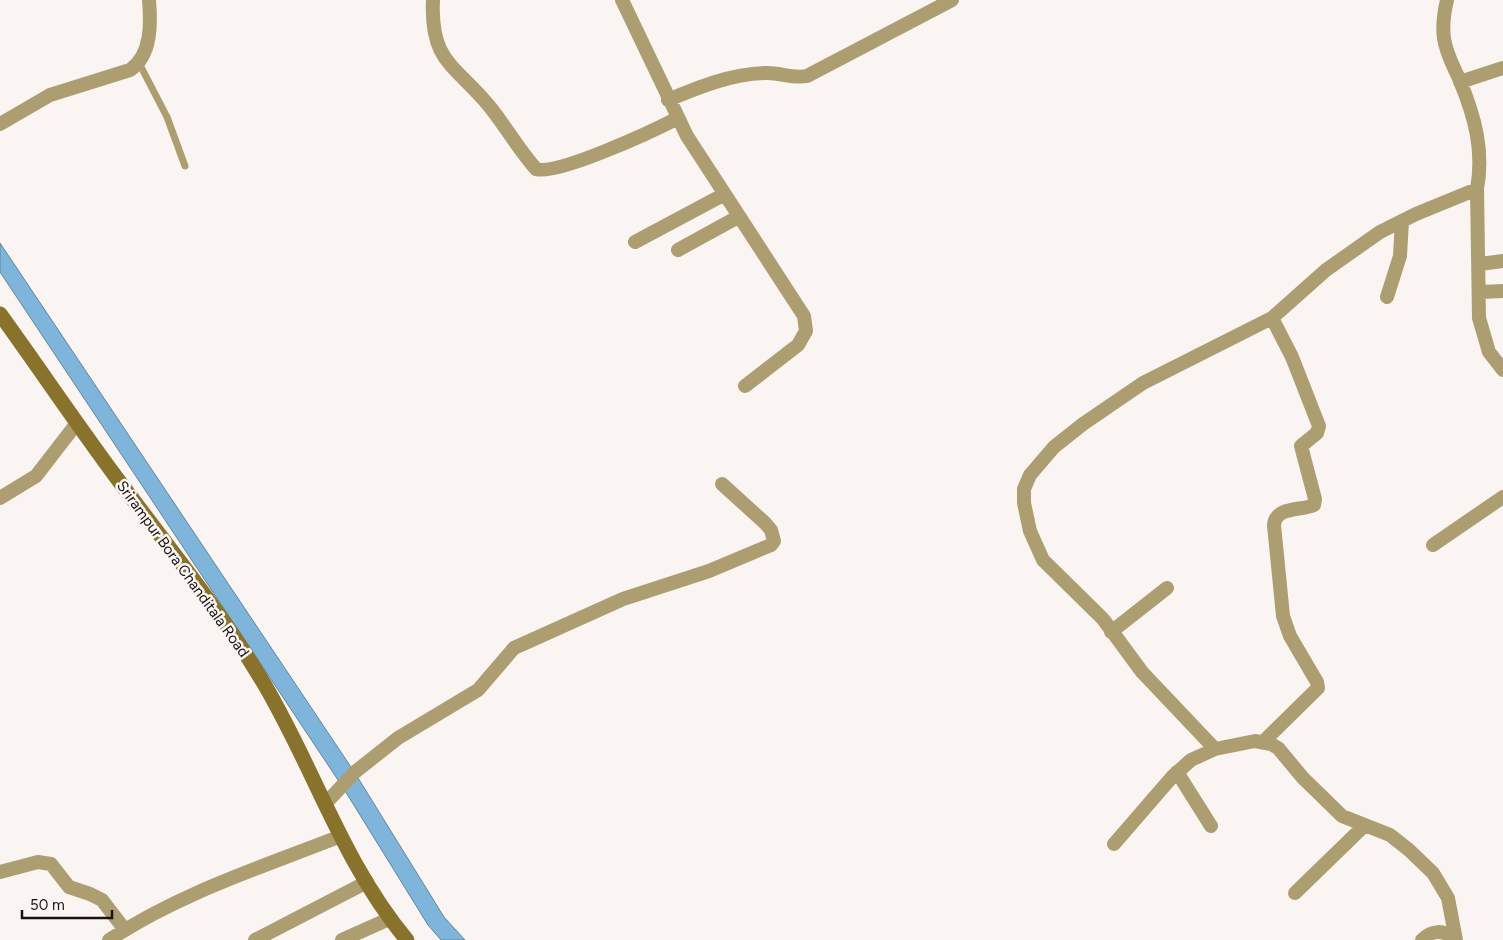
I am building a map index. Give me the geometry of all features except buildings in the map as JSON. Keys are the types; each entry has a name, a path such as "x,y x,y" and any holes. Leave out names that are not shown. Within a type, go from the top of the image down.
{"street":[{"path":"0,124 50,95 130,70 139,63 151,28 149,0"},
{"path":"433,0 434,34 442,54 455,72 486,103 536,169 547,169 612,148 678,118"},
{"path":"622,0 678,118 723,195 804,316 806,331 798,345 745,386"},
{"path":"668,100 734,77 768,73 792,77 807,76 952,0"},
{"path":"1446,0 1443,36 1447,52 1460,82 1479,144 1481,162 1477,189 1481,330 1489,352 1503,370"},
{"path":"1460,82 1503,68"},
{"path":"1215,749 1142,672 1094,609 1043,560 1036,547 1024,503 1024,489 1030,475 1062,441 1143,383 1272,318 1326,270 1380,232 1477,189"},
{"path":"635,242 723,195"},
{"path":"678,250 738,217"},
{"path":"1387,297 1400,256 1402,221"},
{"path":"1480,264 1503,261"},
{"path":"1481,292 1503,291"},
{"name":"Srirampur Bora Chanditala Road","path":"0,314 77,423 240,644 261,679 326,803 341,836 390,919 407,940"},
{"path":"1263,742 1318,688 1290,636 1283,616 1274,525 1275,520 1280,514 1314,505 1315,499 1301,446 1318,433 1319,426 1292,357 1272,318"},
{"path":"0,498 36,476 77,423"},
{"path":"326,803 355,772 398,738 478,690 508,654 531,639 623,599 709,571 771,545 774,541 771,530 722,484"},
{"path":"1433,545 1503,497"},
{"path":"1111,632 1167,588"},
{"path":"1114,844 1177,772 1191,760 1215,749 1263,742 1278,748 1303,778 1342,816 1390,836 1410,850 1433,873 1448,898 1456,939"},
{"path":"1177,772 1211,826"},
{"path":"1295,892 1364,826"},
{"path":"109,940 196,893 341,836"},
{"path":"0,872 38,862 51,864 69,887 102,900 125,930"},
{"path":"255,940 367,882"},
{"path":"342,940 390,919"},
{"path":"1422,940 1435,931 1444,932 1456,939"}],"lane":[{"path":"139,63 167,118 185,166"}],"water":[{"path":"0,243 355,773 444,917 465,940 441,940 428,925 342,786 0,272"}]}
